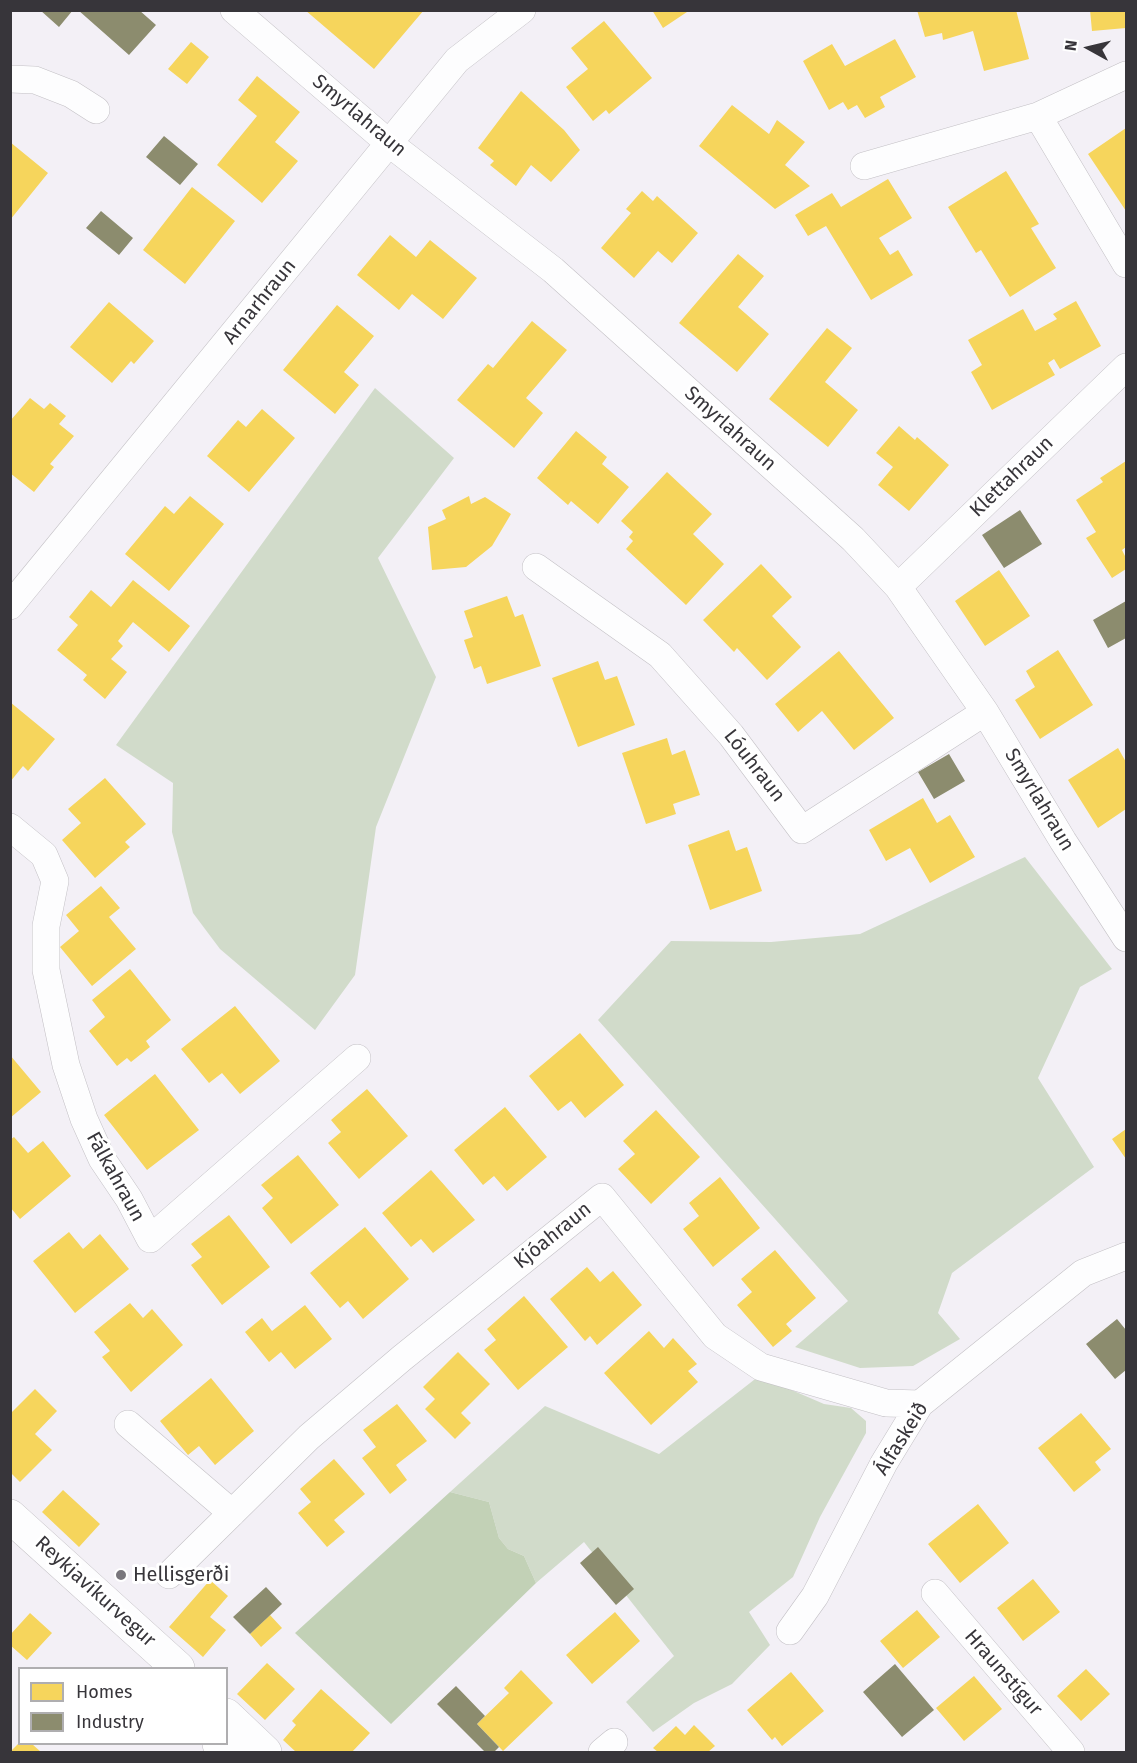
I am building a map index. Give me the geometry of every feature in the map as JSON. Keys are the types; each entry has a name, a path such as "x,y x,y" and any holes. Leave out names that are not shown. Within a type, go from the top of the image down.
{"main road":[{"name":"Reykjavíkurvegur","path":"10,1516 177,1667"},
{"name":"Reykjavíkurvegur","path":"10,1542 88,1612 144,1667"},
{"path":"228,1717 265,1752"}],"street":[{"name":"Smyrlahraun","path":"234,10 390,144 553,270 853,538 898,587 985,712 1063,841 1126,938"},
{"name":"Arnarhraun","path":"10,606 458,60 522,10"},
{"path":"864,166 1038,116 1126,75"},
{"path":"10,79 35,80 71,94 96,110"},
{"path":"1038,116 1126,264"},
{"name":"Klettahraun","path":"898,587 1126,367"},
{"name":"Lóuhraun","path":"536,567 660,655 731,735 802,830 985,712"},
{"name":"Fálkahraun","path":"10,826 44,855 55,880 46,926 46,970 66,1065 84,1119 102,1159 129,1199 150,1239 357,1059"},
{"name":"Kjóahraun","path":"169,1575 334,1416 602,1197 715,1336 761,1367 886,1403 920,1404"},
{"name":"Álfaskeið","path":"790,1631 815,1596 884,1463 920,1404 1083,1273 1126,1256"},
{"path":"128,1424 232,1513"},
{"name":"Hraunstígur","path":"935,1593 1071,1752"}],"green space":[{"path":"375,388 454,458 378,558 436,677 376,827 355,975 315,1030 220,949 193,913 172,832 173,783 116,745"},
{"path":"1025,857 1112,969 1080,987 1038,1078 1094,1167 952,1273 938,1313 960,1339 913,1366 860,1368 795,1347 848,1301 598,1020 671,941 771,942 860,934"},
{"path":"759,1376 824,1404 851,1408 866,1421 866,1433 820,1517 793,1577 749,1612 770,1645 732,1684 694,1703 653,1732 626,1702 674,1656 584,1542 536,1583 524,1556 508,1549 499,1538 489,1502 450,1492 545,1406 659,1454"},
{"path":"450,1492 489,1502 499,1538 508,1549 524,1556 536,1583 391,1724 295,1633"}],"building: Homes":[{"path":"305,10 424,10 374,69"},
{"path":"652,10 690,10 663,28"},
{"path":"917,10 1016,10 1029,59 984,71 973,31 943,40 942,33 925,37"},
{"path":"1090,10 1126,10 1126,28 1092,31"},
{"path":"604,21 652,78 609,114 606,110 593,121 566,87 588,69 571,48"},
{"path":"895,39 916,77 880,97 885,107 865,118 857,105 848,110 843,102 829,110 803,61 832,44 845,66"},
{"path":"191,42 209,57 187,84 168,69"},
{"path":"257,76 300,112 275,142 298,161 262,203 217,165 257,116 238,100"},
{"path":"521,91 564,130 580,150 551,182 531,165 516,186 490,165 494,161 478,148"},
{"path":"732,105 769,134 777,120 805,142 785,165 810,186 775,209 699,146"},
{"path":"1126,128 1126,211 1088,154"},
{"path":"10,142 48,173 10,220"},
{"path":"1006,171 1039,224 1031,228 1056,268 1010,297 981,250 976,253 948,207"},
{"path":"888,179 912,218 879,238 890,255 898,250 913,275 871,300 826,226 808,236 795,215 832,193 841,207"},
{"path":"192,187 235,221 185,284 143,250"},
{"path":"642,191 653,201 657,196 698,233 672,263 658,251 634,278 601,248 631,213 626,209"},
{"path":"390,235 416,257 430,240 477,278 443,319 412,294 399,310 357,275"},
{"path":"738,254 764,276 738,307 769,334 737,372 679,323"},
{"path":"1076,301 1101,346 1060,369 1054,359 1048,363 1055,375 992,410 971,372 982,365 968,340 1023,309 1035,331 1057,319 1053,314"},
{"path":"109,302 154,341 134,364 131,361 112,383 70,347"},
{"path":"337,305 374,336 344,372 359,385 335,414 283,370"},
{"path":"532,321 567,350 526,398 543,413 514,448 457,400 488,364 493,368"},
{"path":"827,328 852,348 825,382 858,410 828,447 769,399"},
{"path":"30,398 44,409 50,403 66,416 59,424 74,436 50,464 54,467 34,492 10,473 10,421"},
{"path":"262,409 295,438 249,492 207,456 238,420 246,427"},
{"path":"899,426 915,440 917,437 949,465 909,511 878,485 893,467 876,453"},
{"path":"576,431 607,457 602,464 629,487 598,524 571,501 568,505 537,478"},
{"path":"1126,461 1126,547 1122,550 1126,558 1126,569 1112,578 1086,538 1096,532 1076,500 1103,482 1100,478"},
{"path":"667,472 712,514 693,534 724,564 686,605 626,549 633,541 629,537 633,532 621,521"},
{"path":"190,496 224,524 169,591 125,554 165,506 174,514"},
{"path":"469,496 471,504 485,497 511,514 492,546 466,567 432,570 428,527 446,519 442,510"},
{"path":"761,564 792,597 772,616 801,647 767,680 737,648 734,652 703,620"},
{"path":"999,570 1030,616 985,646 955,601"},
{"path":"133,580 190,626 169,652 133,622 118,641 123,646 111,659 127,672 105,699 83,680 87,675 57,650 78,625 69,617 91,590 111,607"},
{"path":"507,596 515,617 523,614 541,666 487,684 481,666 474,669 464,640 473,637 464,611"},
{"path":"1058,650 1093,705 1040,739 1015,700 1035,687 1026,671"},
{"path":"839,651 894,718 854,750 822,711 798,732 775,704"},
{"path":"598,661 605,680 617,676 635,725 578,747 552,678"},
{"path":"10,702 55,739 28,771 23,766 10,782"},
{"path":"667,738 672,755 685,750 700,795 673,804 676,814 646,824 622,753"},
{"path":"1118,748 1126,762 1126,809 1098,828 1068,780"},
{"path":"105,778 146,824 125,842 130,847 95,878 62,840 81,823 68,809"},
{"path":"923,798 937,823 950,815 975,857 930,883 910,848 886,861 869,830"},
{"path":"729,830 736,851 747,847 762,891 710,910 688,845"},
{"path":"101,886 120,908 109,917 136,949 92,986 60,947 79,931 66,915"},
{"path":"130,969 171,1020 146,1041 150,1047 131,1062 127,1058 117,1066 89,1031 105,1017 92,1000"},
{"path":"235,1006 280,1061 240,1094 222,1073 209,1083 181,1049"},
{"path":"580,1033 624,1085 585,1118 571,1101 558,1111 529,1076"},
{"path":"10,1055 41,1092 10,1118"},
{"path":"155,1074 199,1130 147,1170 104,1115"},
{"path":"367,1089 408,1136 359,1179 328,1143 341,1132 331,1120"},
{"path":"505,1107 547,1157 507,1191 494,1176 483,1185 454,1150"},
{"path":"656,1110 700,1157 651,1204 618,1169 635,1154 623,1141"},
{"path":"1126,1129 1126,1159 1112,1139"},
{"path":"14,1137 28,1153 43,1141 71,1176 20,1219 10,1207 10,1140"},
{"path":"298,1155 339,1205 291,1244 262,1208 273,1198 261,1185"},
{"path":"431,1170 475,1220 433,1253 421,1239 411,1247 382,1213"},
{"path":"720,1177 760,1228 713,1267 683,1229 699,1216 689,1203"},
{"path":"229,1215 270,1267 222,1305 191,1265 202,1257 191,1244"},
{"path":"365,1227 409,1279 363,1319 348,1301 340,1308 310,1273"},
{"path":"69,1232 83,1249 100,1234 129,1269 75,1313 33,1261"},
{"path":"775,1250 816,1298 786,1324 792,1331 773,1347 737,1305 752,1292 741,1279"},
{"path":"587,1267 600,1282 613,1271 642,1305 597,1345 590,1336 585,1341 550,1299"},
{"path":"524,1296 568,1347 518,1390 484,1350 496,1340 487,1329"},
{"path":"130,1303 143,1318 152,1309 183,1345 131,1392 102,1357 110,1351 94,1332"},
{"path":"305,1305 332,1339 295,1369 281,1352 269,1362 245,1332 262,1318 272,1331"},
{"path":"649,1331 664,1348 673,1338 697,1364 688,1371 698,1382 651,1425 604,1373"},
{"path":"458,1352 490,1384 461,1413 471,1423 455,1439 425,1409 435,1399 423,1387"},
{"path":"211,1378 254,1431 215,1465 199,1446 188,1455 160,1421"},
{"path":"35,1389 57,1411 35,1434 52,1450 20,1482 10,1472 10,1414"},
{"path":"397,1404 427,1441 396,1465 407,1480 390,1494 362,1458 376,1447 363,1430"},
{"path":"1081,1413 1111,1449 1095,1462 1101,1470 1074,1492 1038,1448"},
{"path":"334,1459 365,1494 334,1520 345,1532 327,1547 298,1513 311,1502 300,1489"},
{"path":"63,1490 100,1524 79,1547 42,1512"},
{"path":"978,1504 1009,1543 960,1583 928,1544"},
{"path":"1033,1579 1060,1612 1023,1641 997,1608"},
{"path":"210,1580 228,1596 210,1617 226,1630 203,1657 169,1627"},
{"path":"917,1610 940,1637 903,1668 880,1641"},
{"path":"615,1612 640,1641 592,1684 566,1655"},
{"path":"30,1613 52,1633 27,1660 10,1645 10,1635"},
{"path":"270,1615 282,1628 261,1647 250,1634"},
{"path":"267,1663 295,1689 265,1720 237,1694"},
{"path":"1086,1669 1110,1694 1081,1721 1057,1696"},
{"path":"521,1670 553,1703 503,1751 477,1724 509,1693 504,1688"},
{"path":"791,1672 824,1711 782,1746 775,1737 772,1740 747,1710"},
{"path":"974,1676 1002,1709 964,1741 936,1708"},
{"path":"321,1689 370,1733 352,1752 296,1752 283,1740 296,1725 292,1721"},
{"path":"694,1725 715,1746 708,1752 658,1752 653,1748 676,1726 685,1735"},
{"path":"18,1744 33,1745 41,1752 10,1752"}],"building: Industry":[{"path":"40,10 73,10 59,27"},
{"path":"78,10 139,10 156,25 129,55"},
{"path":"164,136 198,164 180,185 146,157"},
{"path":"101,211 133,238 119,255 86,228"},
{"path":"1020,510 1042,544 1004,568 982,535"},
{"path":"1126,601 1126,638 1108,648 1093,620"},
{"path":"949,754 965,781 934,799 918,772"},
{"path":"1117,1319 1126,1330 1126,1370 1115,1379 1086,1344"},
{"path":"598,1547 634,1589 616,1605 580,1563"},
{"path":"266,1587 282,1604 250,1634 233,1617"},
{"path":"895,1664 934,1710 902,1737 863,1692"},
{"path":"456,1686 485,1716 477,1724 499,1747 494,1752 485,1752 437,1704"}],"place":[{"name":"Hellisgerði","path":"121,1575"}]}
